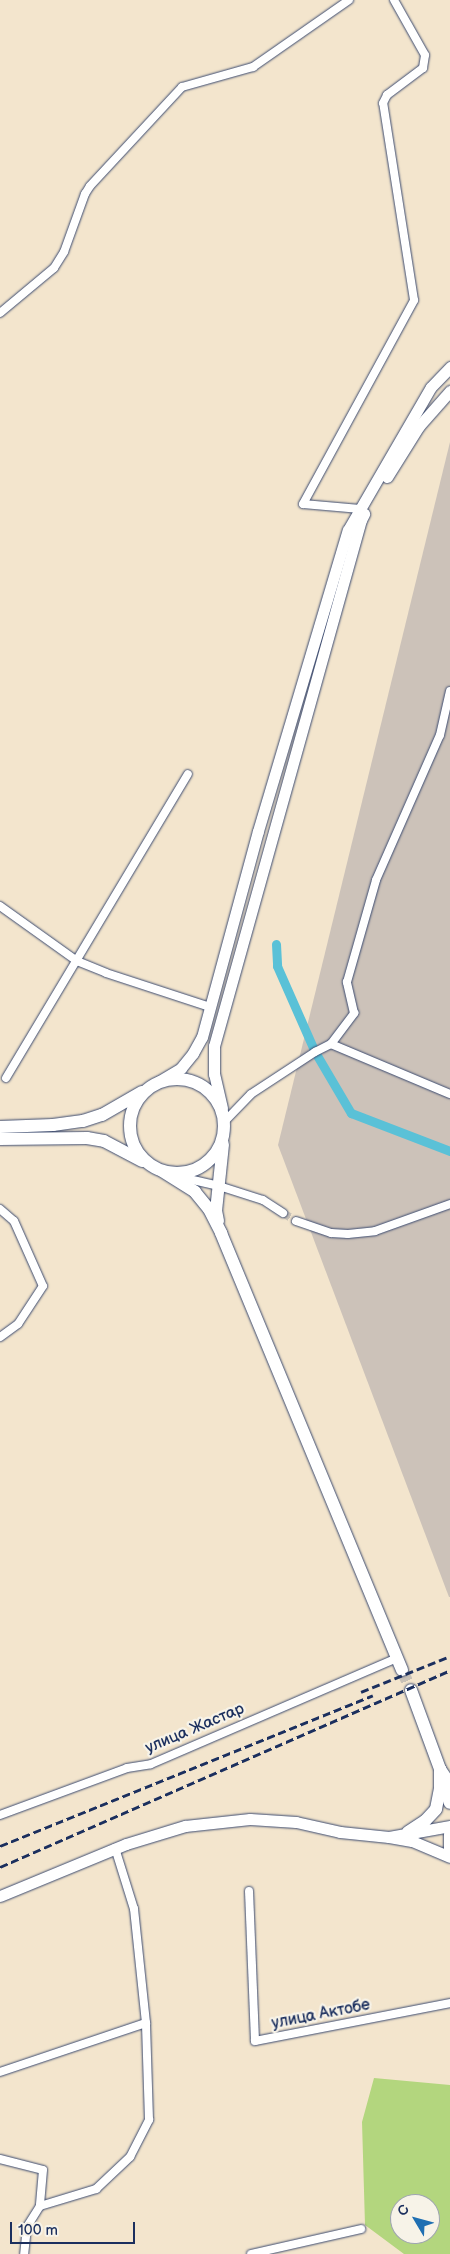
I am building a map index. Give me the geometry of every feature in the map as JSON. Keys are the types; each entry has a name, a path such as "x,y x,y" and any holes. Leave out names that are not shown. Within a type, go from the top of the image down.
{"main road":[{"path":"0,1127 53,1125 83,1121 102,1115 180,1068 193,1053 202,1037 258,832 348,530 431,387 450,367"},
{"path":"221,1233 216,1210 225,1121 214,1074 214,1046 361,520 419,426 450,391"},
{"path":"222,1108 211,1092 196,1082 177,1078 154,1085 137,1102 130,1118 131,1137 138,1153 195,1192 208,1209 221,1233 400,1664"},
{"path":"53,1125 54,1139"},
{"path":"0,1140 87,1138 104,1142 162,1170 194,1171 208,1163 218,1150 224,1135"},
{"path":"411,1690 440,1769 450,1803"},
{"path":"440,1769 450,1784"},
{"path":"408,1832 425,1821 436,1809 440,1789 440,1769"},
{"path":"0,1896 115,1848 185,1826 250,1818 296,1822 340,1832 412,1841 450,1857"},
{"path":"389,1837 408,1832 450,1826"},
{"path":"450,1834 450,1850"}],"street":[{"path":"0,313 54,268 64,252 85,194 90,186 182,86 253,68 348,0"},
{"path":"360,508 303,504 414,300 382,103 387,95 423,68 425,55 394,0"},
{"path":"438,741 450,691"},
{"path":"225,1121 252,1094 315,1052 331,1044 354,1013 347,982 376,880 438,741 450,722"},
{"path":"6,1078 188,774"},
{"path":"0,906 76,961 106,973 210,1007"},
{"path":"331,1044 450,1094"},
{"path":"162,1170 187,1180 219,1186 263,1200 283,1213"},
{"path":"296,1221 331,1233 348,1234 375,1231 450,1204"},
{"path":"0,1209 14,1221 43,1286 18,1324 0,1337"},
{"name":"улица Жастар","path":"0,1815 127,1768 151,1764 400,1664"},
{"path":"40,2206 96,2190 130,2157 149,2120 146,2023 134,1910 115,1848"},
{"name":"улица Актобе","path":"249,1891 255,2041 450,2002"},
{"path":"0,2072 146,2023"},
{"path":"0,2159 44,2170 40,2206 27,2227 24,2254"},
{"path":"251,2254 360,2229"}],"shaded area":[{"path":"450,442 450,1597 449,1597 278,1145"}],"green space":[{"path":"374,2078 450,2085 450,2254 404,2254 391,2244 440,2244 440,2194 390,2194 390,2244 365,2225 362,2122"}],"waterway":[{"path":"276,944 277,966 315,1052 351,1113 450,1151"}],"tunnel":[{"path":"283,1213 296,1221"},
{"path":"402,1670 411,1690"}],"railway":[{"path":"361,1692 450,1656"},
{"path":"0,1867 450,1670"},
{"path":"0,1846 373,1695"}]}
